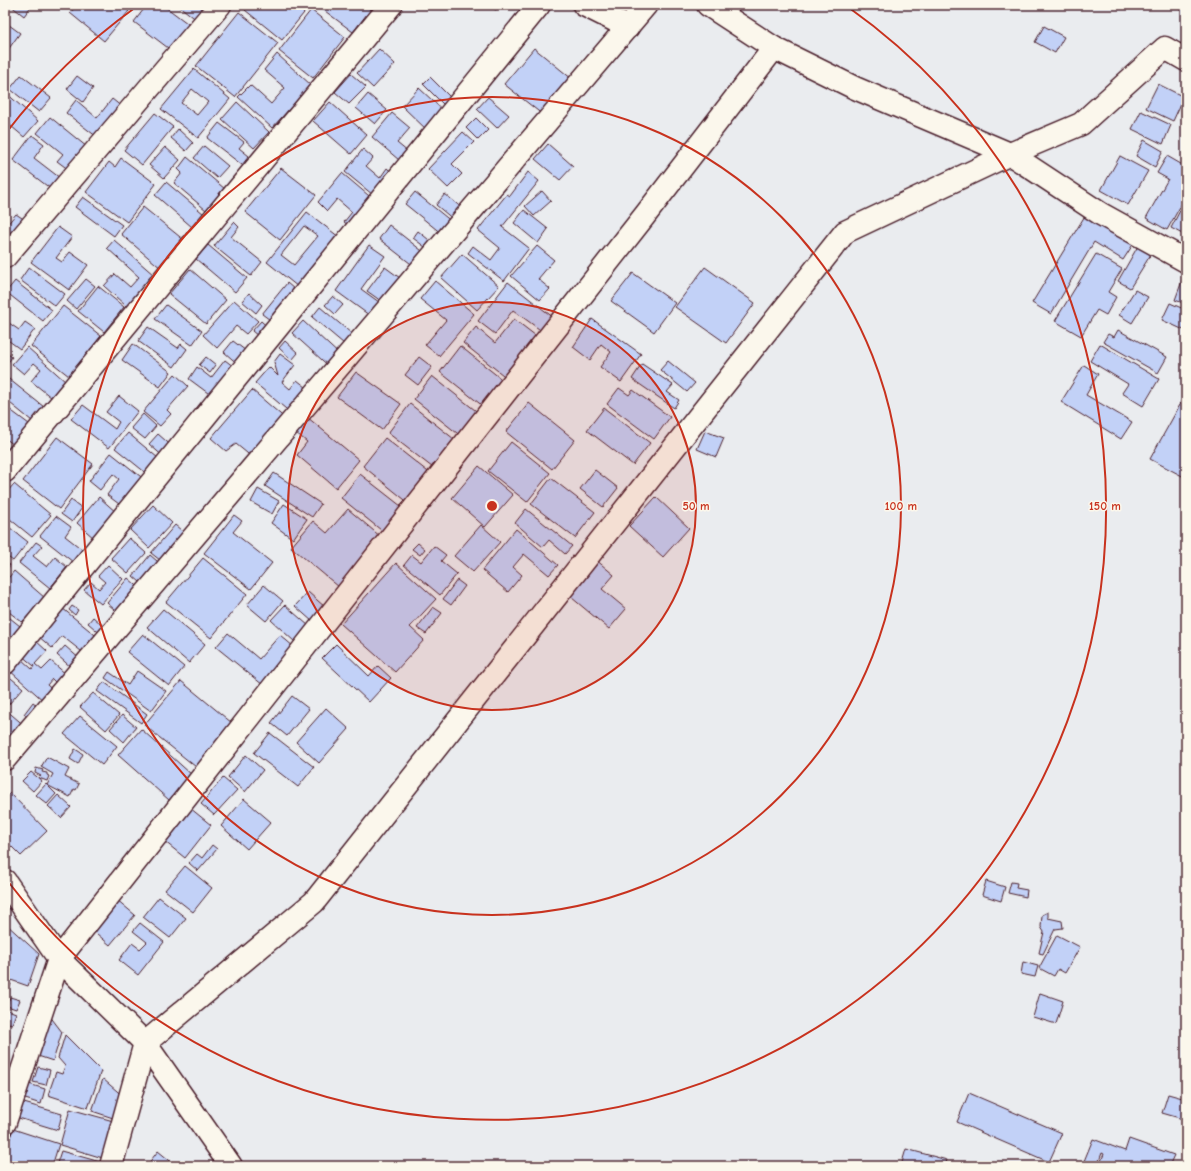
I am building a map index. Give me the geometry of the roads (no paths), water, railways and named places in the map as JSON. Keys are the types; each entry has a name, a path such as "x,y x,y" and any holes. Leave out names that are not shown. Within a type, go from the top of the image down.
{"street":[{"path":"5,257 220,5"},
{"path":"5,471 391,5"},
{"path":"5,663 539,5"},
{"path":"584,5 628,27"},
{"path":"5,759 646,5"},
{"path":"708,5 774,48 854,88 1010,154 1101,214 1186,261"},
{"path":"5,1122 59,959 646,214 774,48"},
{"path":"112,1166 145,1043 314,902 845,232 1010,154 1081,124 1165,48 1186,60"},
{"path":"5,881 59,959 145,1043 231,1166"}]}
